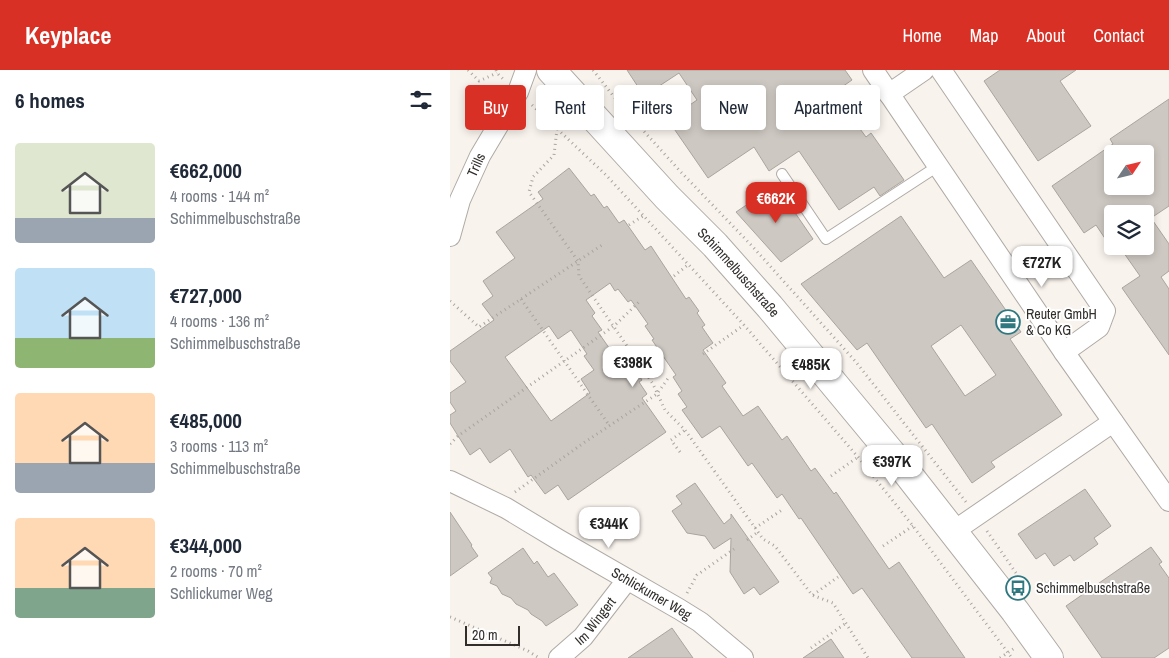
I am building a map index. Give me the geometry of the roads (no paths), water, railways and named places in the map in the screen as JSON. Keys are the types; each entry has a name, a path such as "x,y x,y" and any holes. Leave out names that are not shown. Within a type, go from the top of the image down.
{"main road":[{"name":"Schimmelbuschstraße","path":"551,70 667,196 715,245 770,307 954,531 1049,658"}],"street":[{"name":"Trills","path":"450,236 455,198 518,92 526,70"},
{"path":"873,70 1064,352 1169,501"},
{"path":"889,94 924,70"},
{"path":"941,70 1106,311 1099,327 1064,352"},
{"path":"954,531 1113,422"},
{"name":"Schlickumer Weg","path":"450,481 506,508 700,622 743,658"},
{"name":"Im Wingert","path":"559,658 583,637 627,580"}],"lane":[{"path":"782,174 826,239 938,166"}],"place":[{"name":"Reuter GmbH & Co KG","path":"1008,322"},
{"name":"Schimmelbuschstraße","path":"1018,588"}]}
